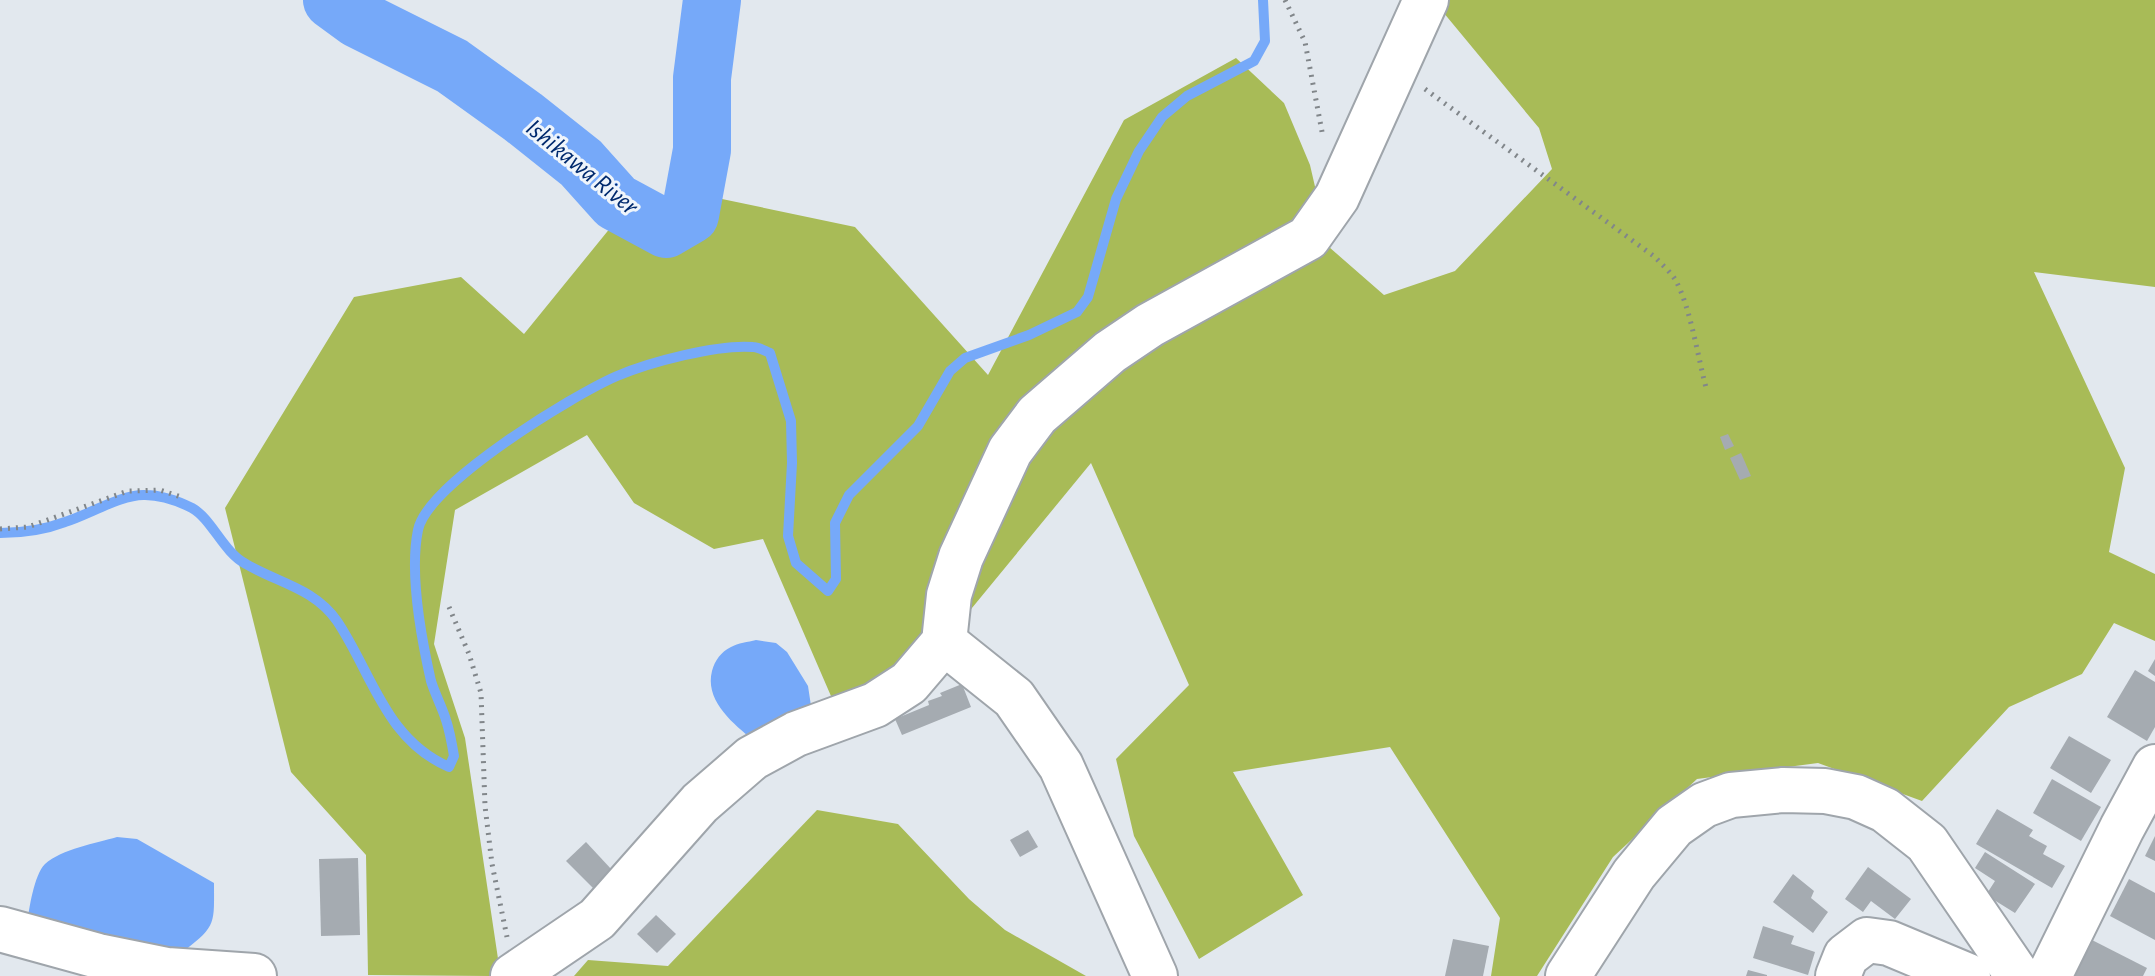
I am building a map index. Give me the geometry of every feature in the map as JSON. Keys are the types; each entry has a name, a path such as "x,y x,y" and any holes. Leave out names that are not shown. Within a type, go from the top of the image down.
{"street":[{"path":"516,974 597,919 700,803 752,758 796,734 875,705 909,683 944,642 949,595 961,557 1010,451 1037,415 1110,352 1150,325 1308,238 1337,197 1426,0"},
{"path":"944,642 1014,698 1061,766 1155,976"},
{"path":"2049,976 2155,767"},
{"path":"1568,976 1634,874 1674,826 1704,805 1731,795 1783,790 1825,791 1856,797 1885,810 1917,835 1927,843 2018,976"},
{"path":"0,929 166,973 254,976"},
{"path":"1838,976 1846,956 1867,940 1889,943 1968,976"}],"path":[{"path":"1285,0 1305,42 1337,197"},
{"path":"1397,68 1539,175 1655,257 1675,279 1685,305 1707,391"},
{"path":"0,529 28,527 128,491 160,490 184,498"},
{"path":"449,607 481,693 485,806 492,864 503,926 516,974"}],"green space":[{"path":"1450,0 2155,0 2155,287 2034,272 2125,468 2109,552 2155,574 2155,641 2114,623 2082,674 2009,707 1922,801 1818,763 1697,779 1613,857 1537,976 1491,976 1500,918 1390,747 1233,772 1303,895 1199,959 1134,836 1116,759 1189,685 1091,463 944,642 834,703 763,539 714,549 634,503 587,435 455,510 434,644 465,738 500,972 489,976 368,975 366,855 291,772 225,508 354,297 461,277 524,334 611,227 722,199 855,227 988,375 1124,120 1236,58 1284,103 1310,165 1329,247 1384,295 1455,271 1552,169 1539,128 1443,12"},
{"path":"817,810 898,824 969,899 1005,930 1086,976 574,976 588,960 668,966"}],"water":[{"path":"756,640 776,643 787,652 808,686 813,719 757,743 717,703 711,682 713,667 721,654 734,646"},
{"path":"117,837 137,839 214,883 212,922 203,935 185,950 108,944 27,925 35,884 45,864 70,850"}],"building":[{"path":"1728,434 1734,446 1725,450 1720,437"},
{"path":"1741,453 1751,476 1740,480 1730,458"},
{"path":"2155,659 2155,676 2148,671"},
{"path":"2135,670 2155,682 2155,727 2147,741 2107,717"},
{"path":"962,684 971,707 902,735 895,719 929,705 928,701 942,696 940,693"},
{"path":"2069,736 2111,760 2091,793 2050,768"},
{"path":"2052,779 2101,807 2081,841 2033,813"},
{"path":"1997,809 2033,830 2029,836 2047,846 2043,854 2065,866 2052,888 1976,844"},
{"path":"1028,830 1038,847 1020,857 1010,840"},
{"path":"2155,836 2155,861 2145,856"},
{"path":"586,842 612,870 593,888 566,861"},
{"path":"1985,852 2035,884 2015,913 1986,895 1995,881 1975,868"},
{"path":"358,858 360,935 321,936 319,859"},
{"path":"1868,867 1911,899 1895,919 1871,901 1863,912 1845,899"},
{"path":"1793,874 1814,891 1811,898 1828,912 1813,933 1773,902"},
{"path":"2129,879 2155,893 2155,940 2110,916"},
{"path":"656,915 676,934 657,953 637,934"},
{"path":"1763,926 1794,936 1791,944 1815,952 1808,975 1753,958"},
{"path":"1453,939 1489,946 1483,976 1445,976"},
{"path":"2092,940 2147,968 2143,976 2073,976"},
{"path":"1748,970 1767,975 1767,976 1746,976"}],"waterway":[{"name":"Ishikawa River","path":"332,0 358,19 452,66 581,163 616,202 666,229 690,215 702,150 702,78 712,0"},
{"path":"0,533 49,527 136,496 163,497 192,508 238,559 307,593 328,610 395,722 409,740 449,767 454,756 427,664 417,606 415,566 418,530 427,511 447,489 473,466 537,421 617,376 703,351 757,348 770,353 791,421 788,536 796,563 828,591 836,579 835,523 849,495 918,426 950,371 965,358 1029,335 1077,312 1088,297 1116,199 1139,151 1162,117 1187,96 1254,61 1265,41 1263,0"}]}
